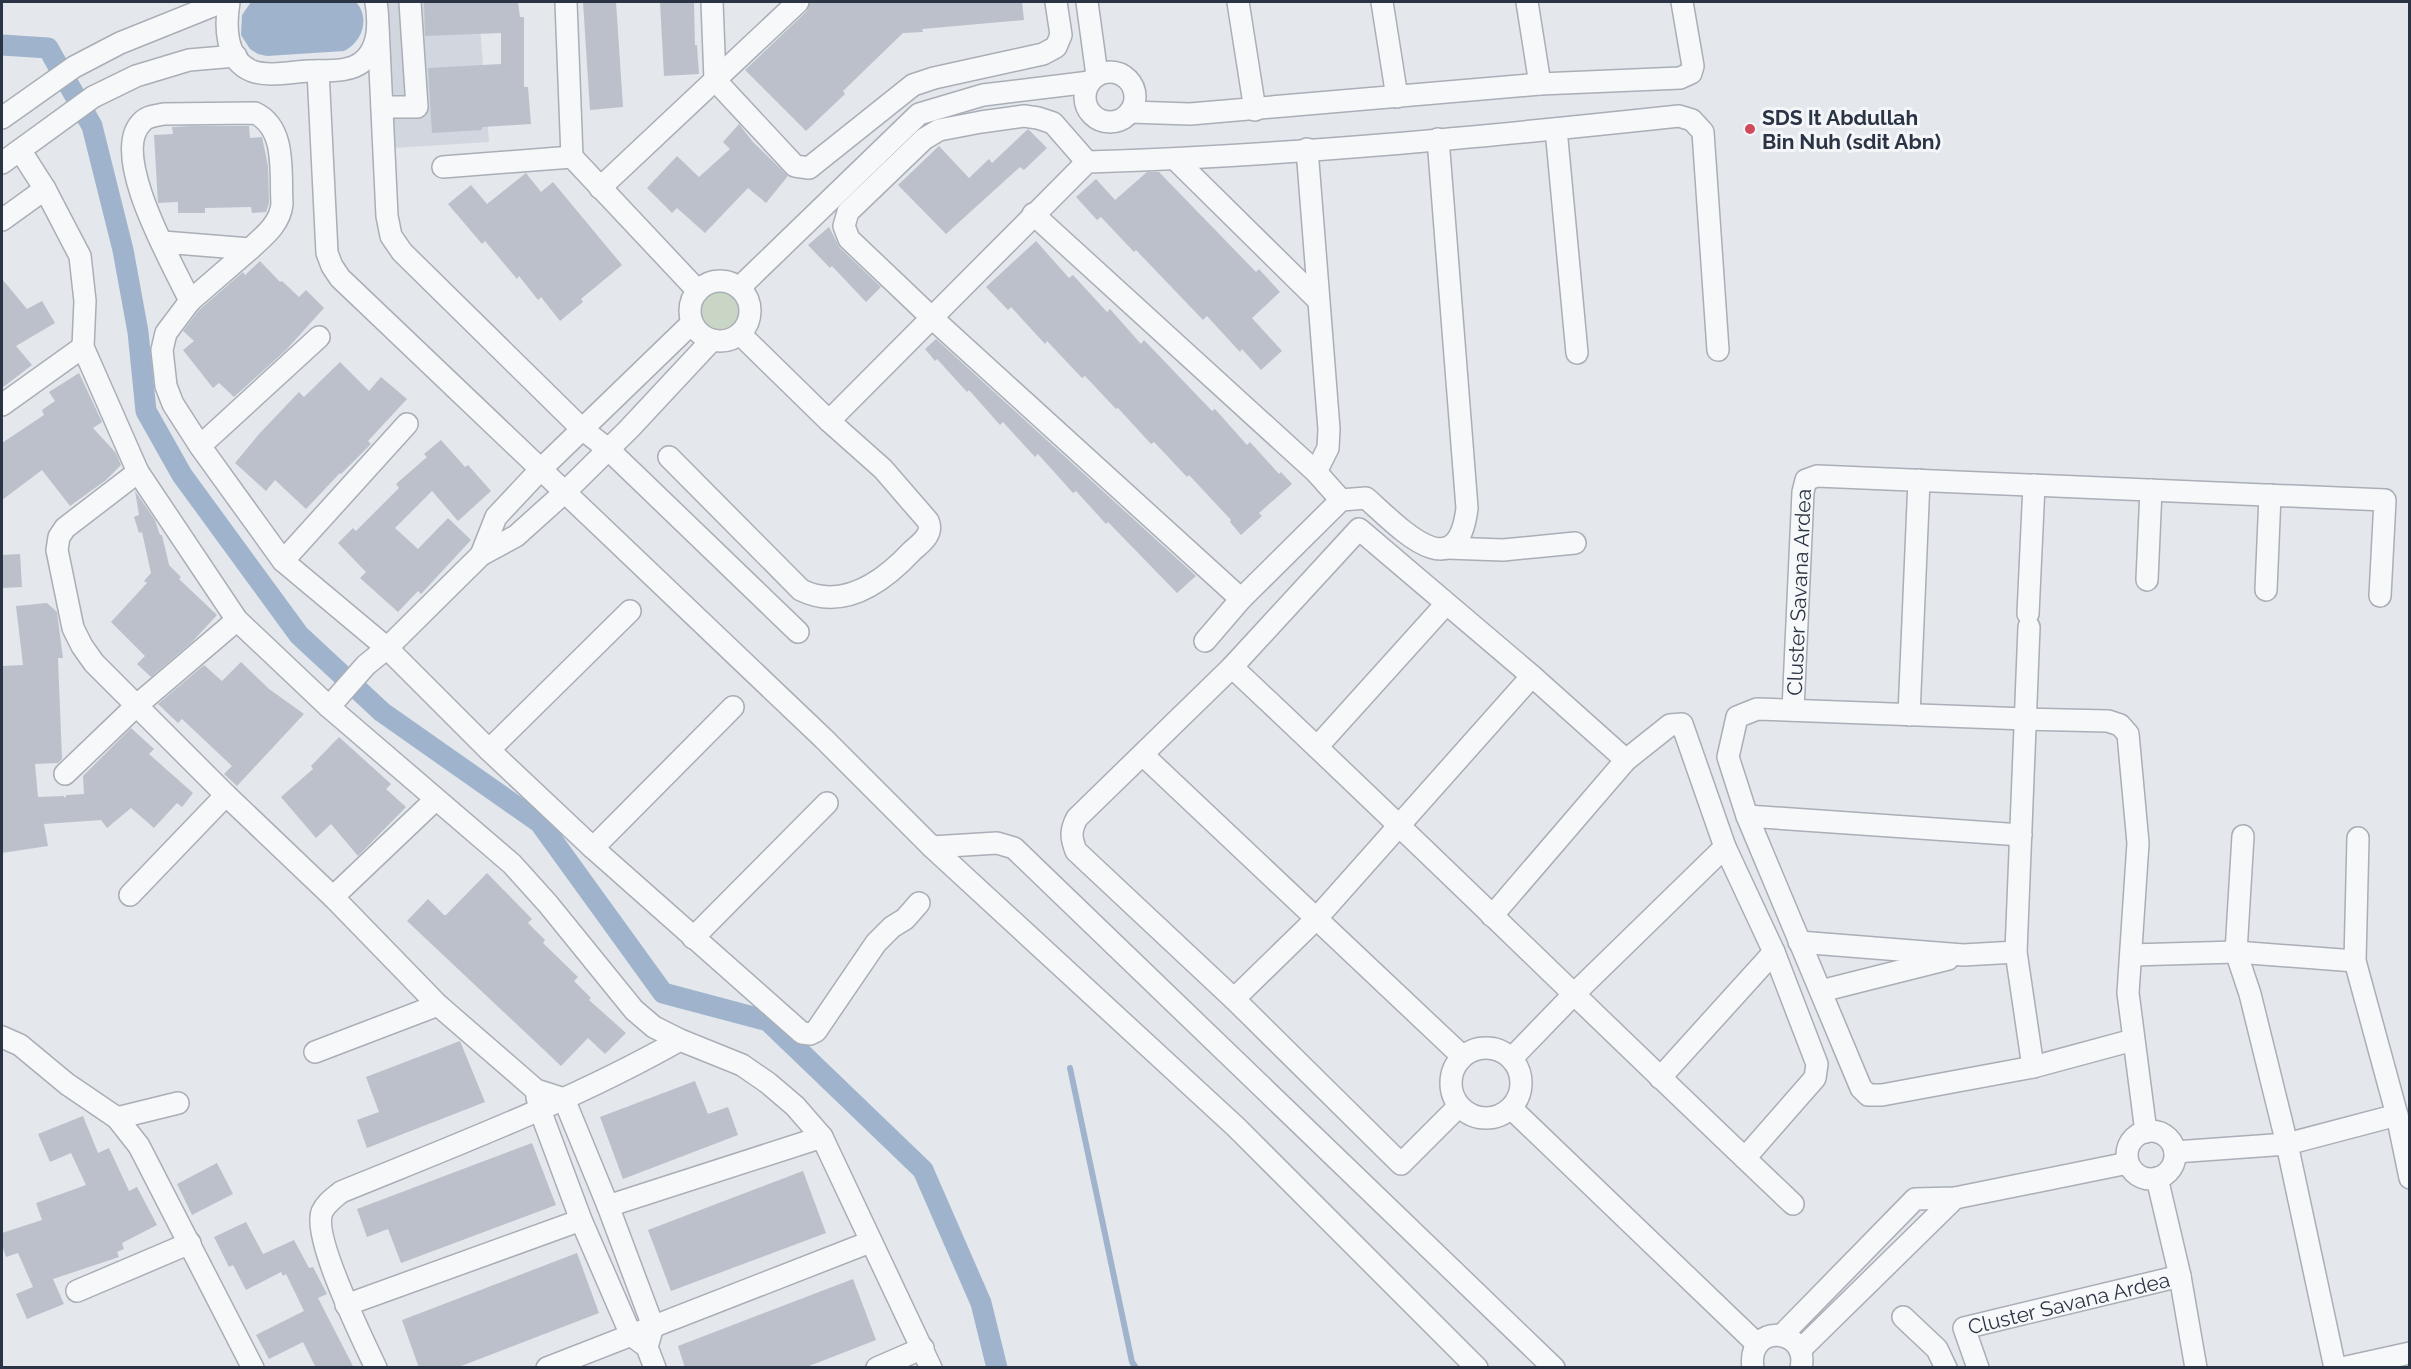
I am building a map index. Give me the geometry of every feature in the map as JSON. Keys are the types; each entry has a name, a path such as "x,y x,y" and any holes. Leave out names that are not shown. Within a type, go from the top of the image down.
{"street":[{"path":"2,118 74,67 120,43 222,2"},
{"path":"229,2 228,39 236,56 251,71 264,73 318,71 353,67 362,62 372,49 377,10"},
{"path":"382,107 417,107 411,2"},
{"path":"566,2 572,157 698,291"},
{"path":"712,2 715,80 795,166 809,168 913,85 934,78 1042,54 1056,47 1061,35 1056,2"},
{"path":"600,188 798,2"},
{"path":"1087,2 1094,78 1085,100 1095,117 1113,121 1130,112 1190,114 1256,110 1540,84 1687,76 1693,66 1682,2"},
{"path":"1238,2 1256,110"},
{"path":"1382,2 1397,97"},
{"path":"1527,2 1540,84"},
{"path":"377,10 387,216 391,236 402,252 582,429 608,449 798,632"},
{"path":"2,163 93,97 136,76 189,60 236,56"},
{"path":"318,71 327,253 340,278 823,738 932,847 1236,1128 1477,1368"},
{"path":"739,288 919,114 983,95 1094,78 1106,72 1116,73 1132,84 1135,93 1130,112"},
{"path":"190,301 142,197 133,161 132,145 135,132 142,122 163,114 255,113 266,118 273,126 278,139 281,215 250,249 190,301 166,333 162,350 162,369 173,404 283,561 387,648 489,750 593,848 802,1033 810,1034 816,1031 876,943 892,927 905,919 919,903"},
{"path":"1088,162 1053,123 1038,118 1024,116 939,130 924,139 848,212 844,226 849,239 1241,599"},
{"path":"829,422 931,316 1088,162 1175,159 1438,139 1679,116 1692,120 1702,132 1718,350"},
{"path":"1556,129 1577,353"},
{"path":"1438,139 1467,508 1465,528 1459,540 1447,548"},
{"path":"1307,149 1329,429 1328,448 1316,472"},
{"path":"20,150 45,189 80,256 85,301 83,347 138,471 237,620 334,702 435,800 512,864 548,904 634,1010 654,1027 742,1065 795,1106 822,1137 927,1358 877,1368"},
{"path":"443,167 572,157"},
{"path":"1175,159 1318,300"},
{"path":"2,220 45,189"},
{"path":"1034,214 1316,472 1341,500"},
{"path":"163,242 250,249"},
{"path":"721,282 739,288 747,300 750,314 740,334 727,341 712,340 698,332 692,323 689,309 693,296 698,291 708,284 721,282"},
{"path":"481,555 496,517 541,469 692,323"},
{"path":"669,457 801,590 813,596 845,595 865,589 893,572 929,535 930,525 883,469 829,422 740,334"},
{"path":"201,446 319,337"},
{"path":"334,702 366,665 387,648 481,555 516,536 565,492 712,340"},
{"path":"2,405 83,347"},
{"path":"283,561 407,424"},
{"path":"138,471 65,528 59,537 57,550 73,628 82,646 94,663 136,706 333,897 438,1005 538,1100 581,1220 639,1341 655,1368"},
{"name":"Cluster Savana Ardea","path":"1793,710 1803,492 1806,480 1817,476 2385,500 2380,596"},
{"path":"1908,715 1919,480"},
{"path":"2033,1067 2016,952 2034,485"},
{"path":"2147,580 2151,489"},
{"path":"2266,590 2270,495"},
{"path":"1205,641 1241,599 1341,500 1366,498 1414,541 1428,548 1503,550 1575,543"},
{"path":"1459,1107 1401,1164 1234,999 1076,851 1071,839 1072,828 1077,818 1232,667 1359,529 1532,676 1626,760"},
{"path":"1317,747 1446,604"},
{"path":"489,750 630,611"},
{"path":"65,774 136,706 237,620"},
{"path":"1232,667 1793,1204"},
{"path":"1234,999 1316,919 1532,676"},
{"path":"593,848 733,707"},
{"name":"Cluster Savana Ardea","path":"2133,1040 2033,1067 1881,1095 1868,1095 1861,1088 1747,816 1728,757 1737,717 1757,709 2026,720 2108,721 2120,725 2128,734 2138,843 2128,993 2146,1132"},
{"path":"1492,916 1626,760 1670,724 1676,722 1682,724 1725,847 1774,952 1817,1064 1815,1078 1745,1158"},
{"path":"1143,755 1462,1056"},
{"path":"130,895 226,795"},
{"path":"333,897 435,800"},
{"path":"693,938 827,803"},
{"path":"1747,816 2021,835"},
{"path":"2243,836 2236,952 2250,994 2287,1144 2335,1368"},
{"path":"2358,838 2355,961 2397,1115 2409,1178"},
{"path":"932,847 997,843 1014,848 1554,1368"},
{"path":"1512,1058 1573,995 1725,847"},
{"path":"1799,942 1963,955 2016,952"},
{"path":"1660,1078 1774,952"},
{"path":"2131,955 2236,952 2355,961"},
{"path":"1821,992 1963,955"},
{"path":"315,1052 438,1005"},
{"path":"2,1036 20,1045 67,1084 117,1118 140,1146 251,1367"},
{"path":"376,1368 346,1305 320,1224 322,1212 329,1202 341,1192 538,1100 564,1099 646,1060 680,1040"},
{"path":"1478,1048 1487,1048 1496,1049 1512,1058 1520,1074 1520,1092 1511,1108 1494,1118 1475,1117 1459,1107 1451,1089 1452,1072 1462,1056 1478,1048"},
{"path":"564,1099 608,1206 653,1326"},
{"path":"117,1118 178,1103"},
{"path":"1511,1108 1757,1344"},
{"path":"2175,1152 2287,1144 2397,1115"},
{"path":"2146,1132 2162,1134 2168,1138 2175,1152 2170,1169 2157,1178 2142,1177 2128,1163 2127,1155 2133,1141 2146,1132"},
{"path":"608,1206 822,1137"},
{"path":"1782,1335 1915,1199 1955,1198 2128,1163"},
{"name":"Cluster Savana Ardea","path":"2157,1178 2180,1276 2196,1368"},
{"path":"1753,1368 1752,1359 1757,1344 1771,1335 1782,1335 1792,1340 1800,1359 1955,1198"},
{"path":"346,1305 581,1220"},
{"path":"547,1368 639,1341 653,1326 870,1242"},
{"path":"79,1294 192,1249"},
{"name":"Cluster Savana Ardea","path":"1978,1368 1964,1328 2180,1276"},
{"path":"1903,1317 1937,1348 1946,1368"},
{"path":"2342,1368 2409,1353"}],"shaded area":[{"path":"384,2 478,2 489,142 392,148"}],"green space":[{"path":"720,289 734,295 740,309 734,323 720,329 706,323 700,309 706,295"}],"water":[{"path":"251,2 356,2 363,15 362,29 356,41 344,51 267,56 258,54 250,49 241,35 242,15"}],"building":[{"path":"424,2 518,2 520,17 524,17 524,87 528,87 531,124 432,133 428,68 501,64 501,33 425,36"},
{"path":"583,2 616,2 623,107 590,110"},
{"path":"660,2 694,2 695,45 697,45 699,74 664,76"},
{"path":"810,2 1022,2 1024,20 922,29 923,32 903,33 843,91 845,94 806,131 745,70 807,11"},
{"path":"739,124 753,142 788,176 766,203 748,188 705,233 677,208 672,213 647,188 677,156 699,177 730,149 723,142"},
{"path":"249,126 250,138 262,137 268,166 269,203 266,212 252,213 251,207 205,208 205,213 178,213 178,202 158,203 154,135 173,134 172,127"},
{"path":"1028,129 1047,148 1024,170 1020,167 946,234 898,185 939,146 969,178 989,159 992,163"},
{"path":"1147,172 1159,172 1256,272 1259,269 1280,292 1252,318 1282,351 1261,370 1242,349 1240,352 1207,316 1203,320 1136,250 1134,252 1101,217 1097,220 1076,197 1096,179 1115,200"},
{"path":"526,173 541,192 553,182 622,265 581,299 583,302 560,321 541,297 538,300 519,276 517,279 485,241 482,244 448,204 471,185 487,204"},
{"path":"829,227 840,248 881,287 866,302 832,266 830,268 808,245"},
{"path":"1036,241 1069,278 1073,275 1107,312 1110,309 1141,344 1144,340 1212,411 1215,409 1247,445 1250,442 1279,474 1281,472 1292,484 1259,513 1262,516 1241,535 1230,522 1231,520 1189,475 1187,477 1154,442 1151,444 1085,376 1082,378 1047,341 1045,344 1011,307 1008,310 986,287"},
{"path":"260,261 280,282 282,281 299,297 306,290 324,308 286,350 234,397 219,383 213,388 183,350 194,341 183,331 199,310 243,272 245,275"},
{"path":"2,279 27,309 42,301 55,323 16,346 32,365 2,388"},
{"path":"936,339 1196,576 1177,593 1108,522 1106,524 1076,491 1073,493 1038,454 1035,457 1003,422 1000,425 969,390 967,392 937,359 935,361 925,349"},
{"path":"340,362 369,391 381,377 407,399 368,441 371,444 306,509 275,480 266,491 235,463 299,392 304,397"},
{"path":"79,373 102,422 93,428 116,453 121,465 106,480 70,506 42,470 2,500 2,443 44,415 42,410 55,401 49,392"},
{"path":"441,440 491,491 458,521 432,491 395,528 418,549 448,518 471,540 421,594 418,591 398,612 360,578 366,572 338,543 353,528 356,531 399,488 396,484 427,457 424,454"},
{"path":"135,491 155,520 160,535 162,535 169,565 181,577 179,579 217,615 192,642 151,677 137,664 145,656 111,622 147,583 144,581 151,573 142,532 139,533 134,517 139,515"},
{"path":"20,554 22,587 2,588 2,555"},
{"path":"47,603 57,612 63,658 58,658 62,759 58,763 35,764 38,797 64,796 64,798 67,795 84,794 83,776 131,728 154,749 149,754 193,793 182,807 177,803 154,828 131,808 107,828 101,820 44,824 48,846 2,853 2,666 23,665 16,606"},
{"path":"241,662 269,689 304,714 237,786 224,774 232,766 182,719 178,723 158,704 204,665 222,681"},
{"path":"339,737 391,784 386,789 406,807 358,856 331,824 316,838 281,797 313,769 311,766"},
{"path":"487,873 532,919 528,923 545,940 543,943 578,977 574,981 591,998 589,1000 626,1033 605,1054 588,1038 561,1066 407,921 428,899 446,915"},
{"path":"460,1041 485,1102 367,1148 357,1120 379,1112 366,1077"},
{"path":"695,1081 708,1114 728,1107 738,1135 623,1179 600,1117"},
{"path":"83,1116 98,1153 109,1148 129,1191 137,1187 157,1225 122,1243 124,1249 117,1252 119,1257 53,1279 64,1304 27,1319 16,1294 33,1287 18,1253 6,1257 2,1245 2,1233 42,1220 36,1203 86,1185 71,1153 50,1162 38,1134"},
{"path":"532,1143 556,1205 401,1263 388,1229 367,1237 357,1209"},
{"path":"217,1163 233,1194 192,1215 177,1184"},
{"path":"803,1171 826,1233 671,1291 648,1230"},
{"path":"246,1222 263,1254 294,1240 309,1268 313,1267 327,1294 318,1298 354,1368 316,1368 303,1342 269,1359 256,1335 304,1311 286,1274 283,1276 281,1272 246,1290 233,1265 229,1267 214,1237"},
{"path":"577,1253 599,1313 456,1368 419,1368 402,1320"},
{"path":"853,1279 876,1340 804,1368 685,1368 678,1346"}],"waterway":[{"path":"2,45 48,48 92,126 123,250 138,332 146,411 182,475 299,635 382,712 540,823 663,993 768,1021 923,1170 981,1303 997,1368"},
{"path":"1070,1068 1132,1362 1136,1368"}],"place":[{"name":"SDS It Abdullah Bin Nuh (sdit Abn)","path":"1750,129"}]}
